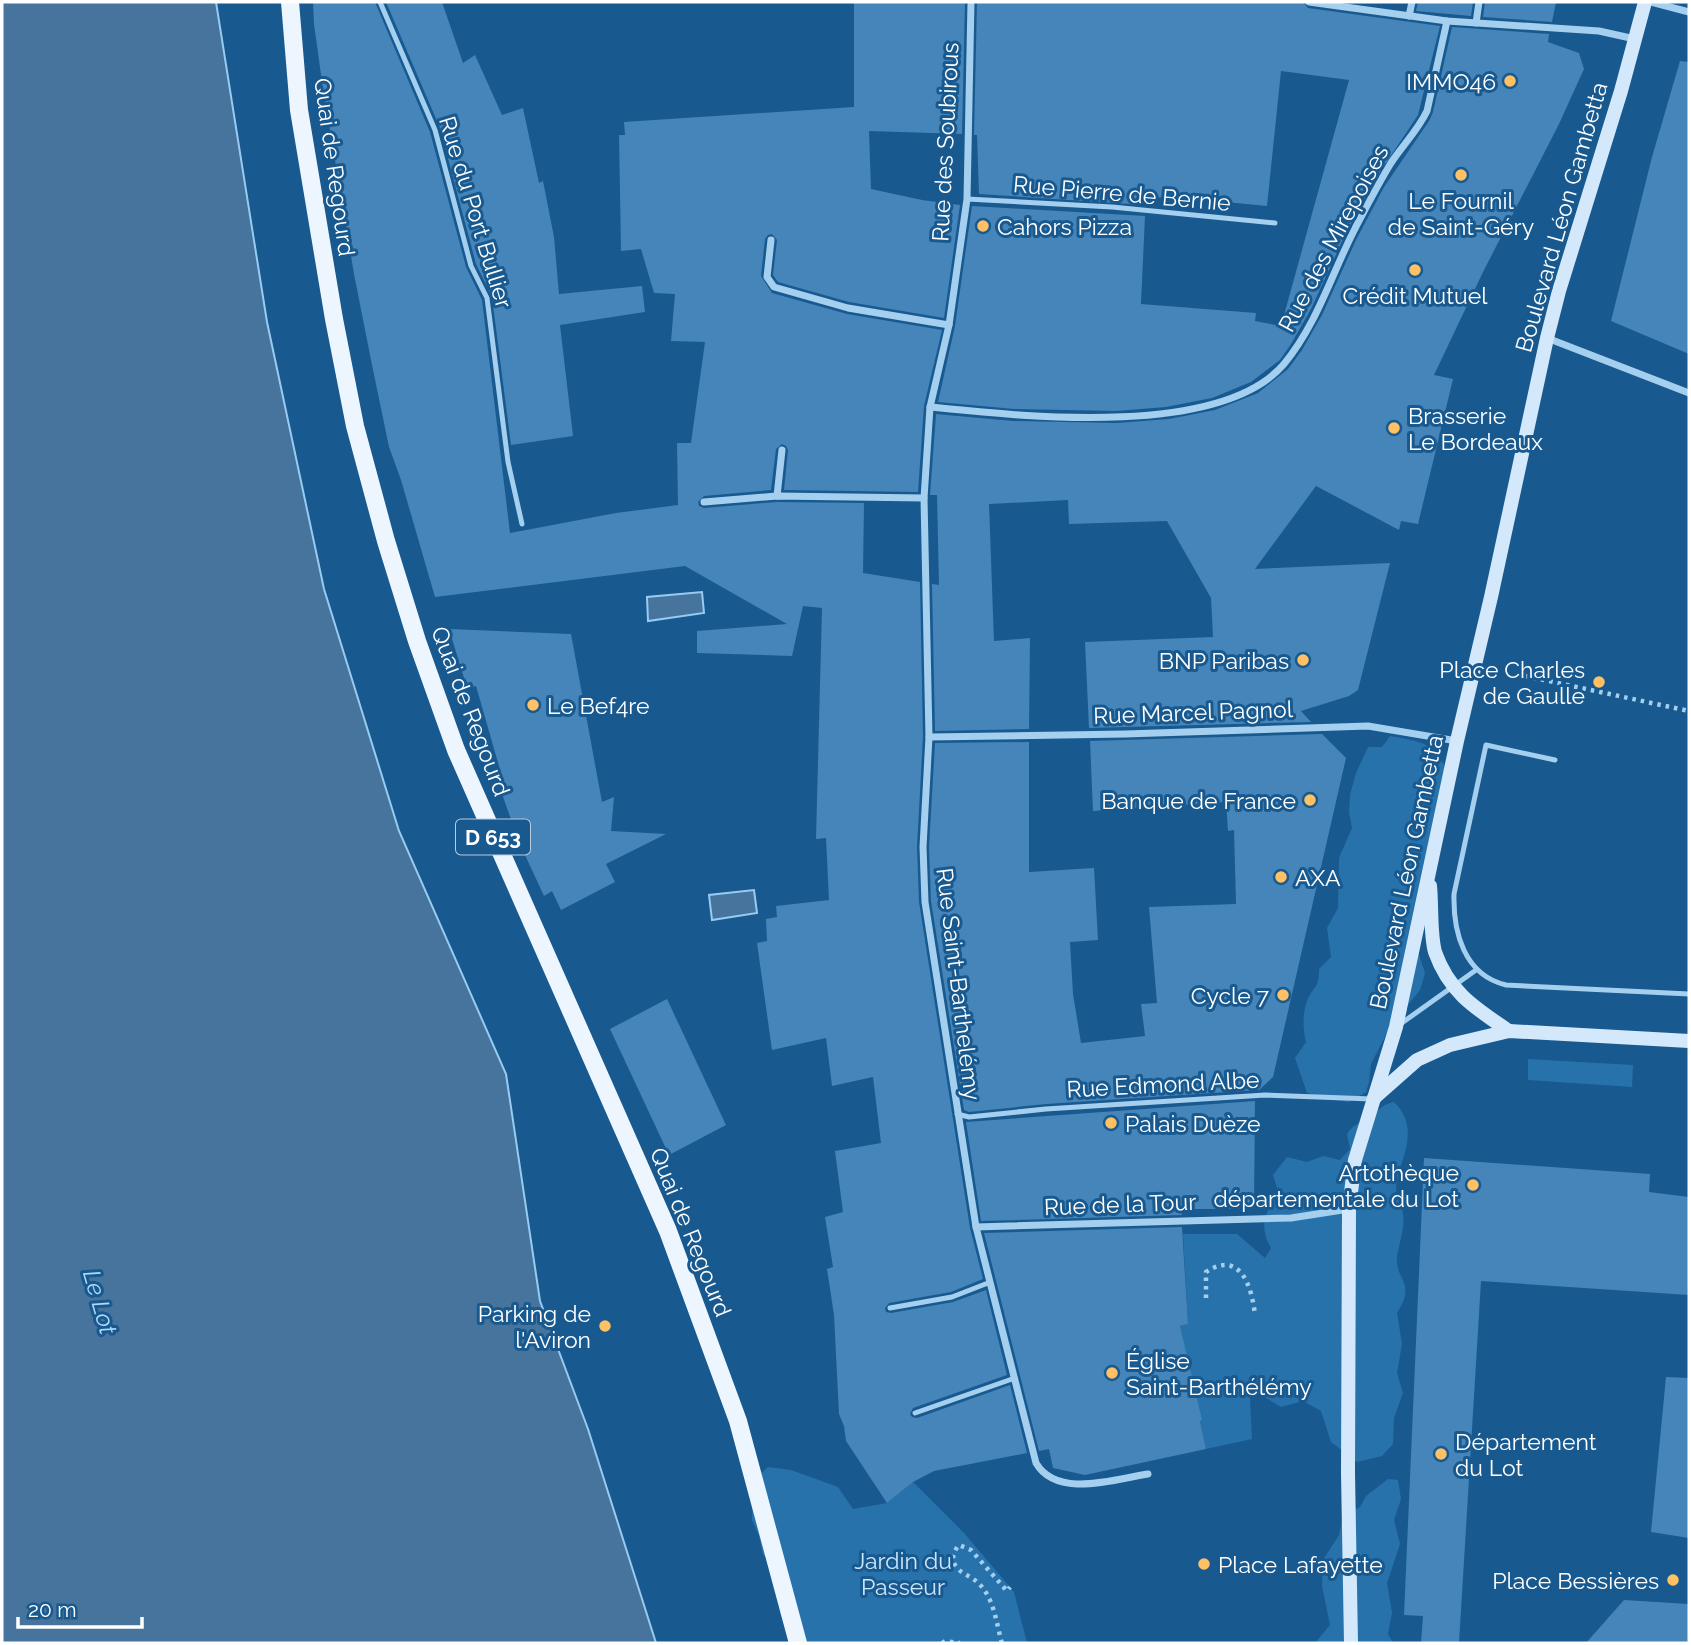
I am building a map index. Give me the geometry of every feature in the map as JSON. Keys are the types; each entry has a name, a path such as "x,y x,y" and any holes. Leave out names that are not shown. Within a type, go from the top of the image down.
{"main road":[{"name":"Quai de Regourd","path":"290,2 299,110 334,320 355,426 386,541 417,641 456,750 668,1231 738,1421 798,1643"},
{"name":"Boulevard Léon Gambetta","path":"1350,1643 1349,1209 1355,1160 1396,1027 1429,866 1492,597 1547,338 1645,2"},
{"path":"1429,866 1435,950 1452,986 1469,1004 1509,1031"},
{"path":"1372,1099 1417,1060 1450,1045 1509,1031 1689,1041"}],"street":[{"name":"Rue des Soubirous","path":"930,407 949,325 967,199 971,2"},
{"path":"1309,2 1447,22 1599,31 1635,39"},
{"path":"1409,16 1412,2"},
{"path":"1476,23 1479,2"},
{"path":"1651,2 1689,12"},
{"name":"Rue des Mirepoises","path":"930,407 1065,419 1146,414 1199,408 1259,386 1282,367 1313,324 1350,231 1392,162 1422,122 1427,111 1447,22"},
{"path":"771,240 766,277 774,287 848,308 949,325"},
{"path":"1547,338 1689,393"},
{"name":"Rue Saint-Barthelémy","path":"930,407 924,498 929,737 923,847 925,902 975,1227 1033,1453 1041,1472 1056,1481 1077,1485 1148,1474"},
{"path":"777,496 782,450"},
{"path":"704,502 777,496 924,498"},
{"name":"Rue Marcel Pagnol","path":"929,737 1368,726 1457,741"},
{"name":"Rue de la Tour","path":"975,1227 1291,1218 1349,1209"}],"lane":[{"name":"Rue du Port Bullier","path":"380,2 435,130 471,266 487,298 508,462 522,524"},
{"name":"Rue Pierre de Bernie","path":"967,199 1112,207 1275,223"},
{"path":"1555,760 1486,745 1454,894 1454,915 1465,952 1476,970 1485,978 1506,985 1689,994"},
{"path":"1396,1027 1476,970"},
{"name":"Rue Edmond Albe","path":"957,1114 969,1116 1265,1095 1372,1099"},
{"path":"890,1308 952,1297 988,1283"},
{"path":"915,1413 1015,1378"}],"path":[{"path":"1516,674 1689,711"},
{"path":"1206,1298 1206,1272 1223,1265 1233,1266 1242,1273 1249,1286 1255,1315"},
{"path":"1002,1643 991,1602 978,1583 957,1569 953,1557 955,1550 959,1545 971,1550 1007,1591 1010,1587"},
{"path":"942,1643 958,1643"}],"green space":[{"path":"1390,736 1417,741 1434,750 1444,765 1453,790 1434,817 1439,843 1411,930 1425,973 1420,990 1390,1027 1371,1064 1366,1092 1349,1102 1307,1093 1295,1058 1306,1042 1304,1011 1307,1001 1317,984 1319,969 1331,957 1327,928 1338,908 1339,858 1352,828 1350,795 1356,773 1368,747 1382,747"},
{"path":"1528,1059 1633,1065 1632,1087 1528,1080"},
{"path":"1394,1102 1404,1115 1408,1133 1396,1188 1403,1220 1397,1265 1405,1294 1397,1313 1402,1344 1397,1373 1403,1393 1394,1418 1393,1444 1382,1456 1357,1462 1331,1442 1321,1411 1303,1401 1281,1407 1266,1398 1255,1379 1249,1377 1252,1439 1206,1449 1180,1326 1188,1324 1183,1234 1237,1234 1265,1258 1271,1248 1265,1234 1265,1220 1279,1194 1273,1175 1287,1157 1307,1162 1323,1156 1340,1160 1350,1149 1347,1134 1350,1130 1382,1107"},
{"name":"Jardin du Passeur","path":"768,1467 791,1470 838,1487 853,1509 887,1503 913,1482 964,1533 1014,1592 1027,1643 789,1643 789,1634 780,1613 775,1565 763,1555 752,1520 754,1480"},
{"path":"1388,1479 1398,1480 1401,1499 1394,1520 1400,1544 1387,1583 1392,1613 1388,1634 1393,1643 1315,1643 1330,1625 1322,1586 1323,1560 1339,1535 1343,1516 1360,1507 1366,1496"}],"water":[{"name":"Le Lot","path":"2,2 216,2 267,322 324,589 399,831 506,1074 540,1301 588,1429 656,1643 2,1643"},
{"path":"702,592 704,613 648,621 647,597"},
{"path":"754,890 757,913 712,920 709,895"}],"building":[{"path":"313,2 375,2 430,132 466,267 482,300 510,533 616,513 678,505 677,443 691,443 705,342 671,341 675,294 654,293 641,249 621,251 619,135 625,135 624,122 854,107 854,2 965,2 962,134 869,131 871,189 960,205 944,318 849,302 778,282 773,275 777,240 772,234 765,239 761,276 772,293 847,314 942,330 924,406 918,492 784,490 788,450 782,444 776,449 771,490 704,496 698,502 699,506 704,508 777,502 864,503 863,573 920,582 923,737 917,847 919,902 970,1228 983,1279 951,1292 889,1303 885,1308 886,1312 891,1313 953,1302 986,1290 1007,1375 913,1408 910,1414 917,1418 1010,1385 1027,1453 934,1471 913,1482 887,1503 846,1441 839,1414 834,1315 827,1269 833,1267 825,1217 843,1212 835,1151 881,1143 873,1077 832,1086 826,1038 772,1050 757,943 767,941 766,919 777,917 776,906 829,900 826,838 816,839 822,608 803,606 792,656 697,653 697,631 787,624 685,566 435,597 389,447 371,360 322,82"},
{"path":"386,2 442,2 463,63 475,55 502,115 523,108 539,183 543,181 554,237 559,294 642,286 645,312 560,325 573,436 511,445 492,297 476,264 440,128"},
{"path":"977,2 1303,2 1308,8 1440,26 1418,115 1374,181 1345,235 1311,309 1280,360 1251,382 1212,398 1166,407 1116,411 1014,409 938,402 955,326 972,206 1145,216 1141,304 1256,313 1255,321 1281,326 1349,80 1281,71 1267,206 1184,198 1146,197 1146,205 979,194 977,135 974,135"},
{"path":"1418,2 1473,2 1471,16 1416,11"},
{"path":"1485,2 1556,2 1552,22 1483,17"},
{"path":"1452,27 1549,34 1548,42 1579,53 1584,69 1434,375 1453,379 1418,524 1401,521 1399,530 1316,486 1255,569 1390,563 1358,690 1349,696 1301,711 1311,722 1089,728 1085,642 1213,637 1211,598 1167,521 1069,524 1068,500 989,504 994,641 1030,638 1029,729 935,731 932,584 939,585 937,495 930,495 936,414 1013,421 1117,423 1169,419 1215,410 1258,393 1288,369 1302,350 1322,315 1384,187 1429,121"},
{"path":"1680,61 1689,62 1689,354 1611,321 1652,157"},
{"path":"449,629 571,634 602,802 614,797 611,831 666,834 606,864 615,882 561,910 552,891 544,896 519,842 502,794 507,794 476,686 467,688"},
{"path":"1322,734 1346,758 1273,1077 1259,1090 1046,1104 969,1112 964,1110 931,901 929,847 935,743 1029,742 1029,872 1094,868 1098,940 1070,942 1073,994 1081,1043 1145,1036 1141,1004 1157,1003 1149,907 1236,904 1234,830 1228,831 1226,802 1093,811 1090,741"},
{"path":"667,999 726,1125 669,1155 610,1029"},
{"path":"1255,1101 1254,1209 1181,1209 1182,1215 981,1221 966,1122"},
{"name":"Département du Lot","path":"1424,1158 1650,1174 1649,1192 1689,1197 1689,1295 1481,1281 1459,1643 1421,1643 1423,1616 1404,1615"},
{"name":"Église Saint-Barthélémy","path":"1182,1227 1188,1324 1180,1326 1206,1449 1085,1475 1053,1468 1049,1449 1039,1451 984,1233"},
{"path":"1666,1377 1689,1378 1689,1538 1651,1532"},
{"path":"1624,1600 1689,1604 1689,1643 1586,1643"}],"place":[{"name":"IMMO46","path":"1510,81"},
{"name":"Le Fournil de Saint-Géry","path":"1461,175"},
{"name":"Cahors Pizza","path":"983,226"},
{"name":"Crédit Mutuel","path":"1415,270"},
{"name":"Brasserie Le Bordeaux","path":"1394,428"},
{"name":"BNP Paribas","path":"1303,660"},
{"name":"Place Charles de Gaulle","path":"1599,682"},
{"name":"Le Bef4re","path":"533,705"},
{"name":"Banque de France","path":"1310,800"},
{"name":"AXA","path":"1281,877"},
{"name":"Cycle 7","path":"1283,995"},
{"name":"Palais Duèze","path":"1111,1123"},
{"name":"Artothèque départementale du Lot","path":"1473,1185"},
{"name":"Parking de l'Aviron","path":"605,1326"},
{"name":"Église Saint-Barthélémy","path":"1112,1373"},
{"name":"Département du Lot","path":"1441,1454"},
{"name":"Place Lafayette","path":"1204,1564"},
{"name":"Place Bessières","path":"1673,1580"}]}
